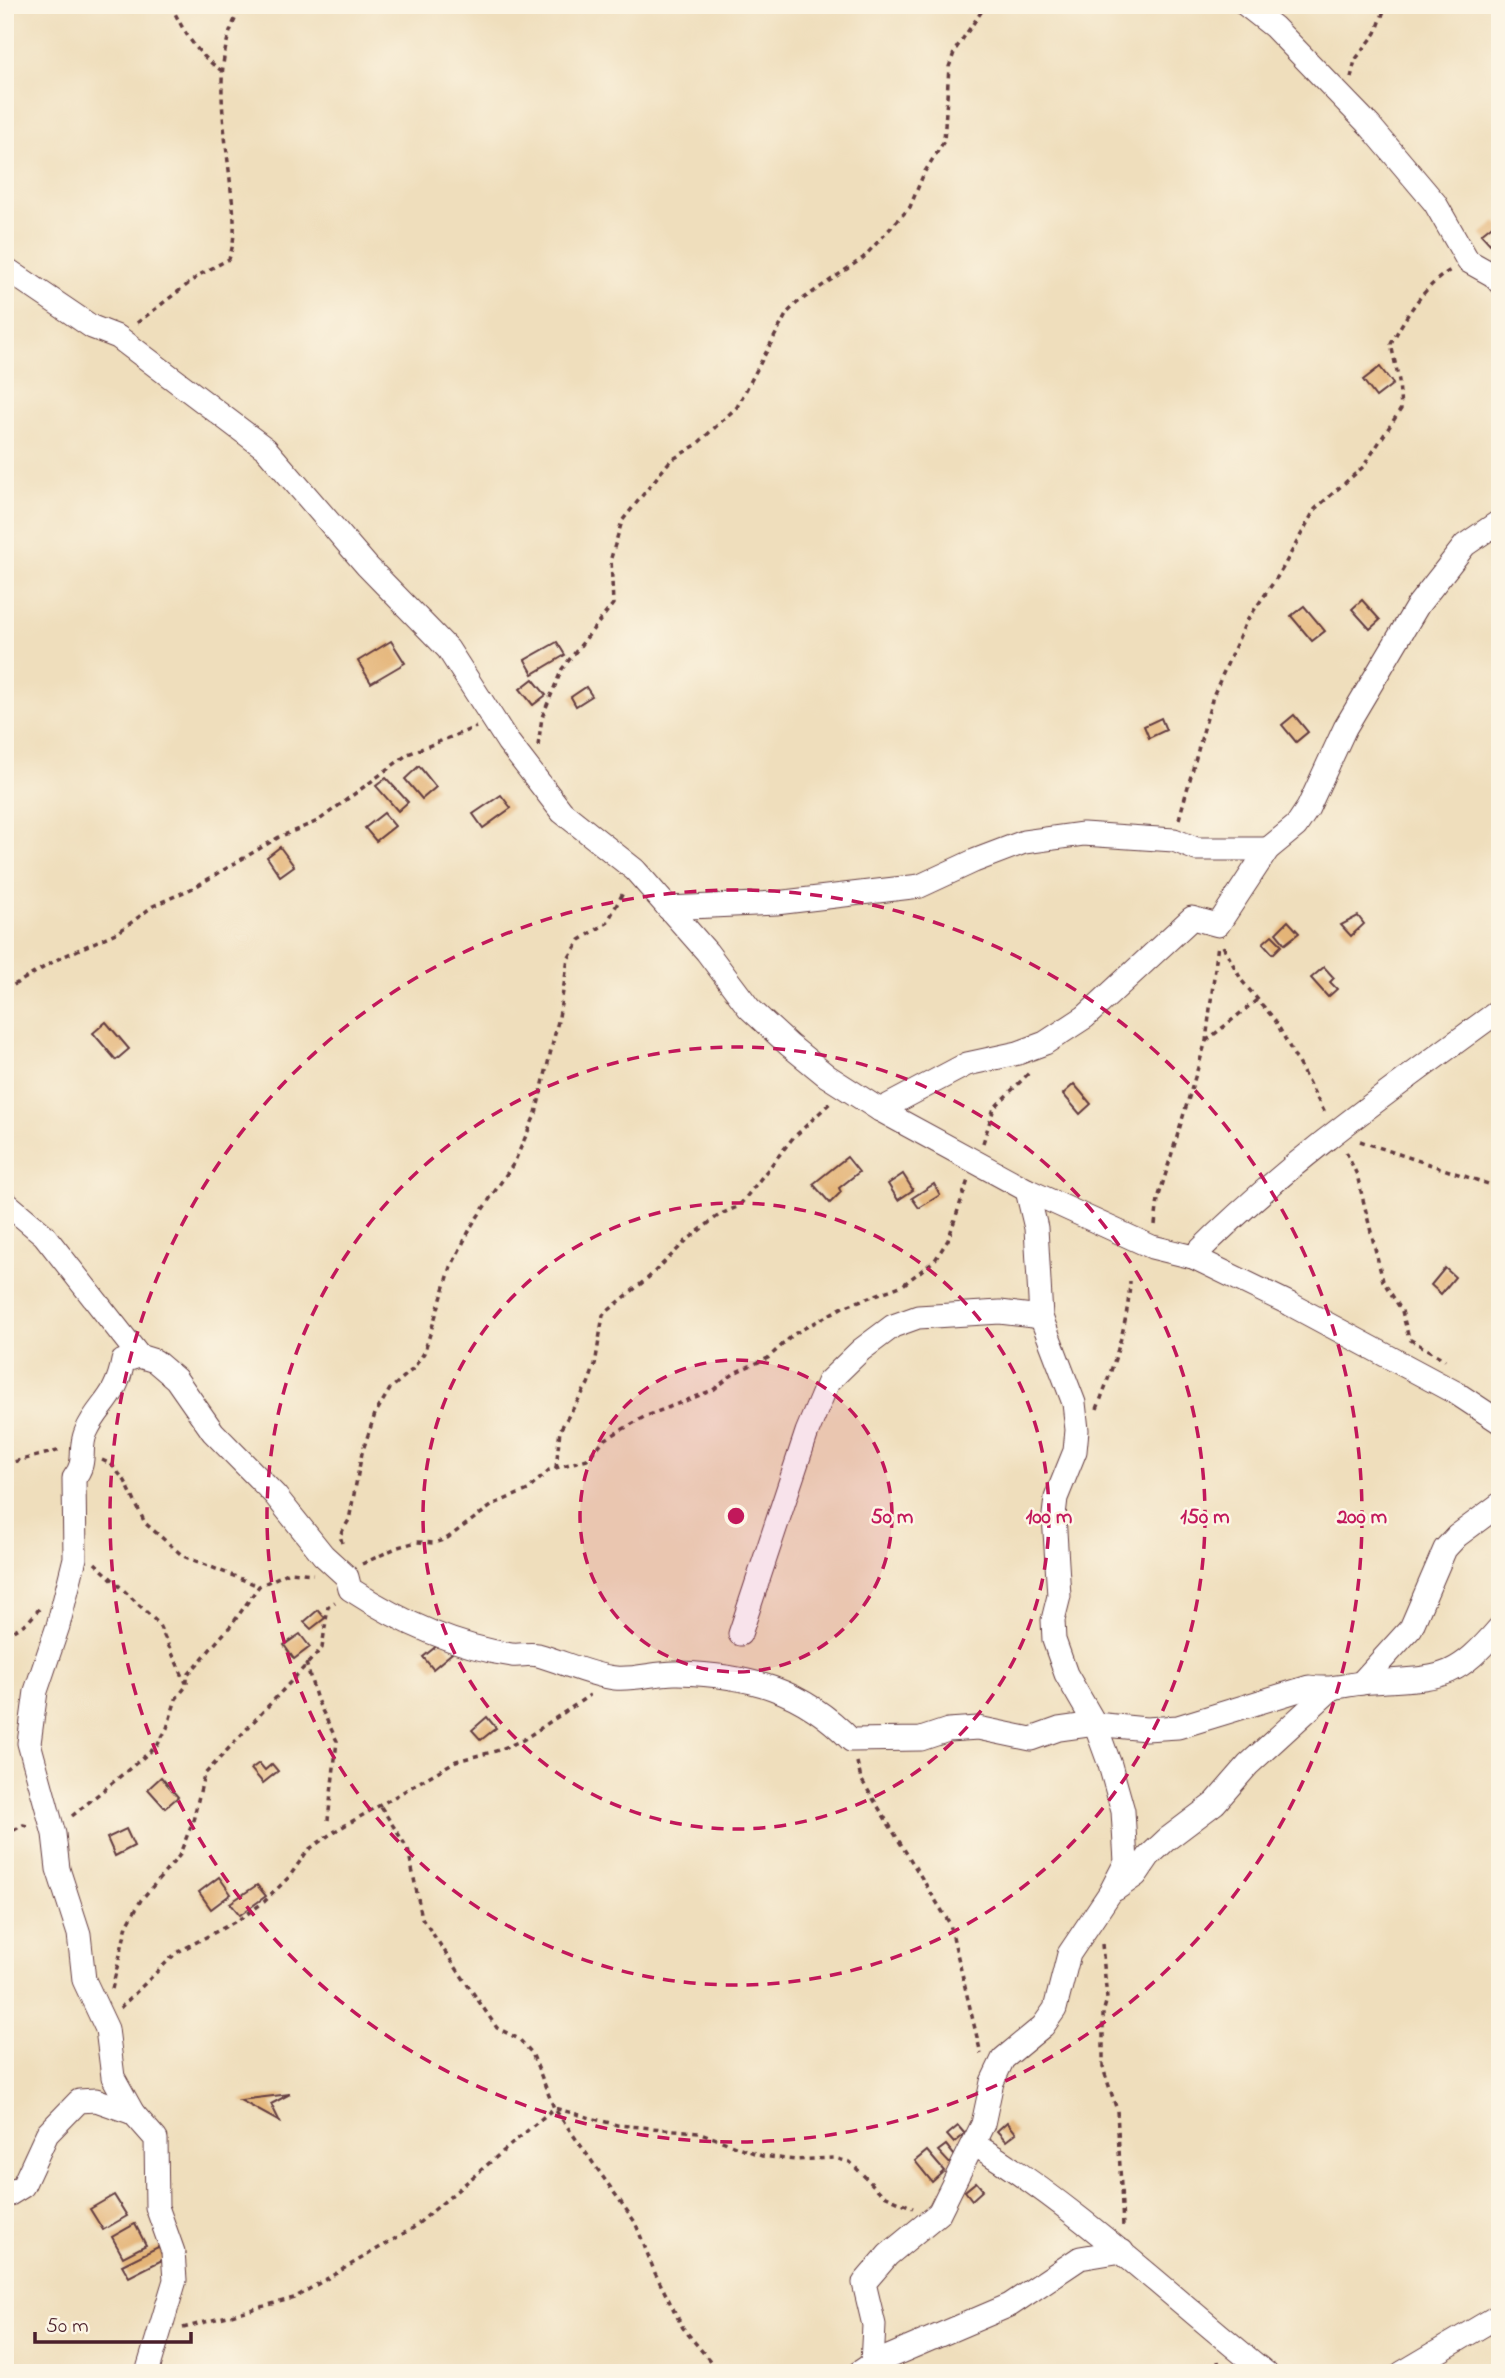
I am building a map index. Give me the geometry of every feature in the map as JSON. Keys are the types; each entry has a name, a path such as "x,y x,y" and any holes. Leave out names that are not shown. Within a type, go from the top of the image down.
{"street":[{"path":"1245,5 1274,27 1347,101 1435,204 1468,261 1493,275 1500,283"},
{"path":"5,268 92,327 118,337 266,449 367,566 448,649 494,720 562,812 635,870 707,952 749,1008 789,1045 844,1088 1027,1190 1152,1247 1193,1257 1290,1304 1456,1392 1500,1422"},
{"path":"880,1110 967,1064 1018,1054 1045,1043 1085,1017 1192,918 1218,925 1268,849 1296,825 1308,808 1345,728 1418,605 1465,545 1500,522"},
{"path":"668,908 776,903 920,886 1024,842 1083,834 1174,841 1196,849 1268,849"},
{"path":"1193,1257 1232,1218 1338,1133 1500,1010"},
{"path":"865,2368 874,2325 864,2283 888,2255 939,2213 988,2113 992,2082 1003,2059 1043,2026 1055,2009 1069,1954 1110,1893 1126,1862 1123,1811 1096,1724 1066,1674 1054,1640 1053,1620 1059,1596 1054,1515 1056,1499 1075,1451 1077,1430 1074,1404 1041,1317 1039,1254 1027,1190"},
{"path":"5,1202 44,1235 139,1356 155,1361 176,1380 213,1432 275,1495 323,1555 385,1612 458,1642 514,1656 536,1654 615,1678 677,1672 749,1680 802,1699 828,1716 851,1740 921,1739 948,1730 978,1728 1031,1739 1059,1730 1096,1724 1146,1729 1178,1727 1308,1687 1330,1690 1361,1683 1439,1677 1473,1659 1500,1627"},
{"path":"740,1634 807,1432 828,1382 861,1350 893,1326 918,1317 1000,1312 1041,1317"},
{"path":"139,1356 123,1361 113,1396 85,1434 83,1468 74,1478 75,1558 36,1691 29,1743 54,1834 58,1869 79,1934 84,1980 107,2029 113,2077 133,2113 156,2139 157,2207 173,2252 173,2294 156,2335 147,2373"},
{"path":"1361,1683 1410,1628 1446,1549 1457,1536 1500,1504"},
{"path":"1110,1893 1136,1875 1149,1856 1166,1840 1215,1803 1248,1765 1330,1690"},
{"path":"5,2197 23,2186 47,2134 79,2101 96,2100 133,2113"},
{"path":"974,2144 1029,2178 1125,2254 1266,2373"},
{"path":"865,2368 1010,2305 1080,2258 1125,2254"},
{"path":"1402,2373 1500,2315"}],"path":[{"path":"171,5 190,41 206,60 222,71"},
{"path":"118,337 201,274 229,258 236,238 222,71 229,33 243,5"},
{"path":"534,774 542,717 562,669 596,631 613,604 611,558 622,521 670,461 696,445 737,407 787,313 797,303 863,258 910,207 924,173 944,141 952,58 986,5"},
{"path":"1347,101 1355,60 1376,33 1386,5"},
{"path":"1174,841 1213,696 1246,622 1280,573 1315,509 1363,467 1401,409 1399,382 1391,344 1401,325 1442,275 1468,261"},
{"path":"5,990 60,958 120,931 153,906 195,887 279,837 318,821 408,754 494,720"},
{"path":"349,1578 340,1535 349,1520 362,1453 375,1414 390,1390 413,1369 424,1353 451,1267 472,1225 514,1163 536,1114 559,1017 568,959 580,940 607,923 635,870"},
{"path":"1152,1247 1158,1199 1206,1041 1219,938 1242,981 1275,1020 1315,1098 1338,1133 1357,1175 1383,1281 1402,1311 1409,1339 1447,1362"},
{"path":"1206,1041 1258,999"},
{"path":"111,1997 127,1925 141,1900 179,1856 193,1821 204,1775 322,1648 328,1607 349,1578 398,1547 446,1539 494,1504 528,1490 548,1470 587,1459 604,1440 644,1417 713,1390 736,1372 768,1358 794,1334 844,1307 903,1285 935,1261 948,1240 994,1108 1030,1072"},
{"path":"556,1468 560,1430 588,1384 595,1365 603,1315 649,1277 686,1241 719,1215 739,1206 792,1139 844,1088"},
{"path":"1338,1133 1500,1188"},
{"path":"1094,1415 1117,1358 1129,1303 1130,1281"},
{"path":"5,1464 60,1450 68,1451 83,1468"},
{"path":"83,1468 86,1455 111,1464 125,1481 145,1523 183,1556 259,1586"},
{"path":"75,1558 82,1554 101,1567 158,1623 187,1685"},
{"path":"54,1834 82,1806 157,1745 167,1728 176,1699 187,1685 187,1676 259,1586 290,1572 349,1578"},
{"path":"5,1636 28,1622 46,1601 67,1592"},
{"path":"306,1663 317,1700 337,1741 328,1820"},
{"path":"107,2029 113,2014 176,1953 240,1919 264,1902 289,1877 308,1850 456,1761 496,1751 523,1740 615,1678"},
{"path":"851,1740 861,1779 950,1924 964,1974 975,2036 992,2082"},
{"path":"380,1807 408,1849 422,1918 497,2028 519,2039 532,2053 554,2108 627,2207 646,2243 673,2311 692,2343 720,2373"},
{"path":"1103,1940 1101,1951 1107,1999 1103,2013 1103,2068 1117,2110 1122,2173 1120,2205 1125,2254"},
{"path":"114,2003 123,2006"},
{"path":"554,2108 617,2125 698,2132 762,2156 795,2161 834,2158 850,2162 882,2194 894,2201 939,2213"},
{"path":"156,2335 293,2298 413,2228 554,2108"}],"building":[{"path":"1496,222 1500,226 1500,236 1490,244 1481,234"},
{"path":"1380,367 1393,384 1376,397 1363,380"},
{"path":"1362,600 1380,620 1370,629 1352,609"},
{"path":"1304,606 1325,631 1312,641 1291,616"},
{"path":"391,641 405,663 371,683 358,661"},
{"path":"557,642 565,655 533,674 525,660"},
{"path":"533,679 546,695 533,705 520,689"},
{"path":"586,687 592,696 576,706 571,697"},
{"path":"1294,715 1308,732 1296,742 1282,725"},
{"path":"1161,718 1166,730 1149,738 1144,726"},
{"path":"419,766 436,787 422,799 405,779"},
{"path":"386,778 408,802 398,811 376,786"},
{"path":"501,795 511,808 483,828 473,814"},
{"path":"384,813 395,826 376,841 365,828"},
{"path":"280,847 294,866 280,876 267,857"},
{"path":"1358,916 1364,924 1351,936 1341,925"},
{"path":"1288,921 1299,933 1285,944 1276,933"},
{"path":"1272,935 1282,945 1273,954 1263,943"},
{"path":"1324,967 1334,978 1330,982 1337,989 1328,997 1311,978"},
{"path":"106,1022 129,1049 116,1060 93,1033"},
{"path":"1074,1084 1091,1104 1080,1114 1063,1094"},
{"path":"847,1157 859,1172 839,1188 841,1192 830,1203 813,1184"},
{"path":"903,1174 913,1190 898,1200 888,1184"},
{"path":"934,1184 940,1195 919,1208 912,1198"},
{"path":"1445,1268 1455,1277 1441,1294 1431,1285"},
{"path":"318,1610 325,1618 311,1629 304,1622"},
{"path":"300,1634 310,1647 294,1659 284,1645"},
{"path":"443,1641 452,1653 433,1669 423,1657"},
{"path":"487,1717 496,1728 481,1740 472,1730"},
{"path":"259,1763 265,1770 272,1764 278,1771 263,1783 251,1769"},
{"path":"161,1777 178,1797 165,1808 148,1789"},
{"path":"126,1829 134,1846 115,1856 107,1838"},
{"path":"219,1877 231,1894 211,1909 199,1892"},
{"path":"257,1885 266,1896 240,1915 230,1903"},
{"path":"290,2094 271,2104 280,2122 240,2100"},
{"path":"1007,2122 1016,2133 1006,2141 997,2131"},
{"path":"958,2126 965,2134 954,2143 947,2135"},
{"path":"946,2145 959,2161 952,2166 938,2151"},
{"path":"927,2151 944,2171 932,2182 915,2161"},
{"path":"976,2182 983,2190 972,2200 965,2191"},
{"path":"114,2195 127,2216 103,2230 90,2209"},
{"path":"135,2224 146,2245 123,2257 112,2237"},
{"path":"160,2246 166,2258 129,2277 122,2265"}]}
